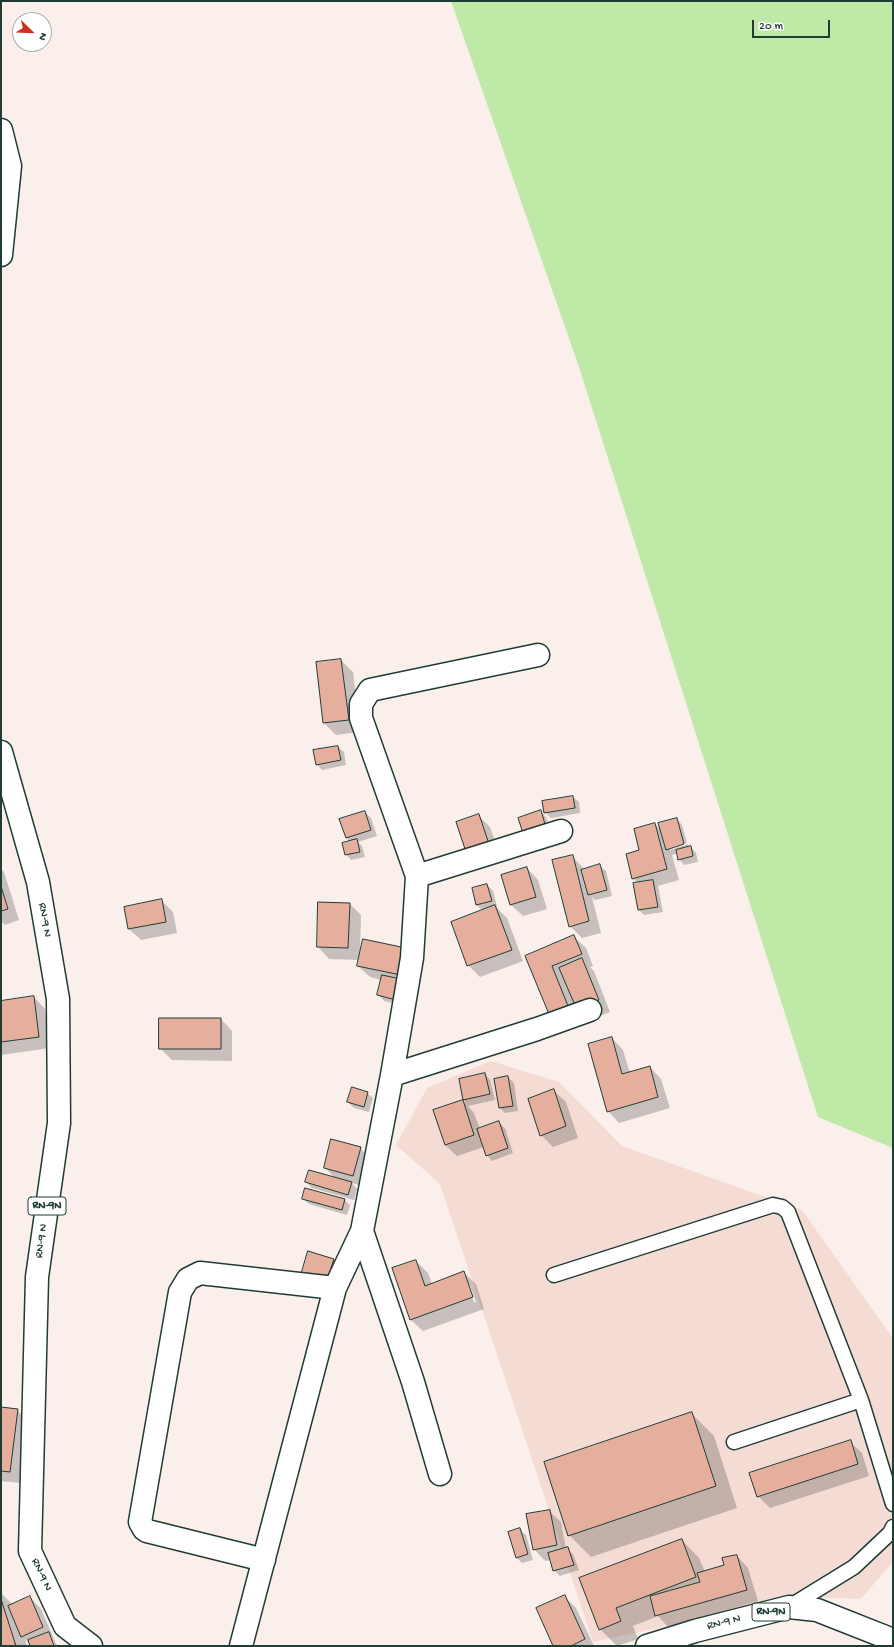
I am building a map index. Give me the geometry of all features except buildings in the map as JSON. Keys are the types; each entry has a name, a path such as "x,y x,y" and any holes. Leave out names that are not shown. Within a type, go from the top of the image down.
{"street":[{"path":"1,130 10,166 1,255"},
{"path":"241,1646 335,1288 362,1230 392,1075 412,958 417,876 361,718 361,704 370,690 538,655"},
{"name":"RN-9 N","path":"1,752 38,882 58,999 59,1123 37,1277 30,1551 65,1626 91,1646"},
{"path":"417,876 561,831"},
{"path":"392,1075 537,1029 590,1010"},
{"path":"362,1230 413,1382 440,1474"},
{"path":"264,1560 147,1531 140,1522 180,1292 188,1280 200,1273 335,1288"},
{"name":"RN-9 N","path":"647,1646 695,1631 789,1607 817,1610 893,1640"}],"lane":[{"path":"554,1275 773,1205 782,1207 788,1212 861,1400 893,1504"},
{"path":"734,1442 861,1400"},
{"path":"789,1607 854,1567 890,1533 893,1527"}],"shaded area":[{"path":"491,1061 559,1082 622,1146 802,1210 893,1338 893,1562 861,1599 801,1597 593,1642 440,1184 396,1145 427,1088"}],"green space":[{"path":"451,1 893,1 893,1148 818,1117 578,364"}]}
